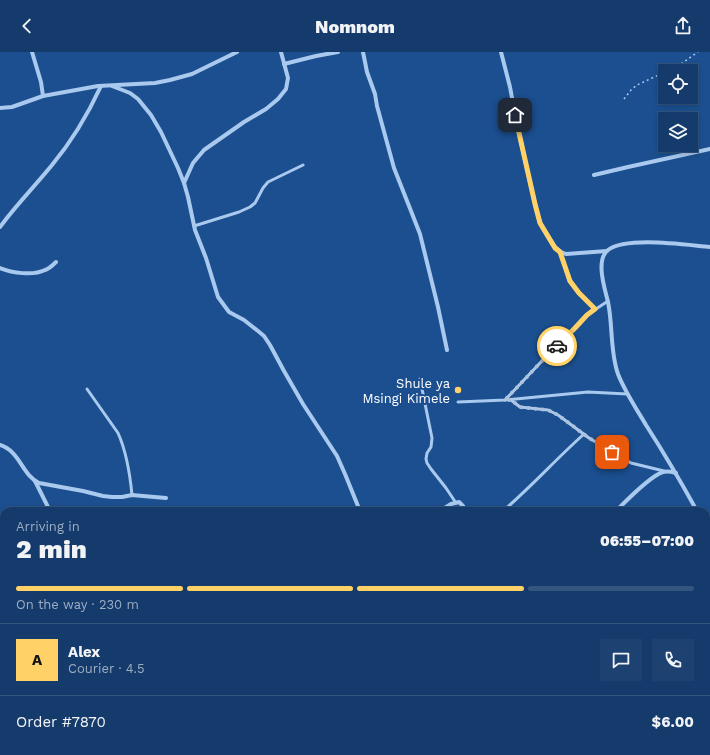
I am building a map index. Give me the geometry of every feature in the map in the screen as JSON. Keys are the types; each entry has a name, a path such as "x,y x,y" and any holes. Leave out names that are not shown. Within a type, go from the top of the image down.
{"street":[{"path":"32,52 41,82 43,96"},
{"path":"0,108 12,107 43,96 101,86 155,83 192,74 237,52"},
{"path":"184,183 193,163 204,150 244,122 266,109 278,99 286,89 288,78 281,52"},
{"path":"284,64 338,52"},
{"path":"363,52 367,72 375,94 376,106 394,168 420,234 448,350"},
{"path":"501,52 510,87 536,210 540,223 555,248 566,254 607,251 620,244 635,242 710,247"},
{"path":"0,227 9,214 68,145 92,106 101,86"},
{"path":"112,86 130,93 138,99 151,115 161,132 184,183 195,230 206,258 218,297 229,312 244,320 264,336 296,391 337,456 358,507"},
{"path":"594,175 710,149"},
{"path":"607,251 602,263 603,286 608,301 614,356 618,373 627,394 676,473 695,507"},
{"path":"0,268 15,272 35,273 46,270 56,262"},
{"path":"0,445 14,454 31,478 35,481 103,496 122,497 132,495 166,498"},
{"path":"620,507 657,475 662,472 676,473"},
{"path":"35,481 48,507"},
{"path":"448,507 458,502 461,503 464,507"}],"lane":[{"path":"194,226 239,212 250,207 255,203 268,182 303,165"},
{"path":"560,252 570,281 579,293 595,309"},
{"path":"505,400 587,315 608,301"},
{"path":"420,379 432,438 431,447 426,458 427,463 456,503"},
{"path":"87,389 118,433 121,440 129,465 132,495"},
{"path":"458,402 511,400 588,392 627,394"},
{"path":"511,400 520,407 548,410 558,415 584,434 631,463 667,472"},
{"path":"507,507 584,434"}],"path":[{"path":"681,64 698,52"},
{"path":"624,99 631,90 658,76"}],"way so far":[{"path":"557,346 505,400 511,400 520,407 548,410 558,415 589,438 612,452"}],"place":[{"name":"Shule ya Msingi Kimele","path":"458,390"}],"route":[{"path":"515,115 540,223 555,248 560,252 570,281 579,293 595,309 587,315 557,346"}]}
